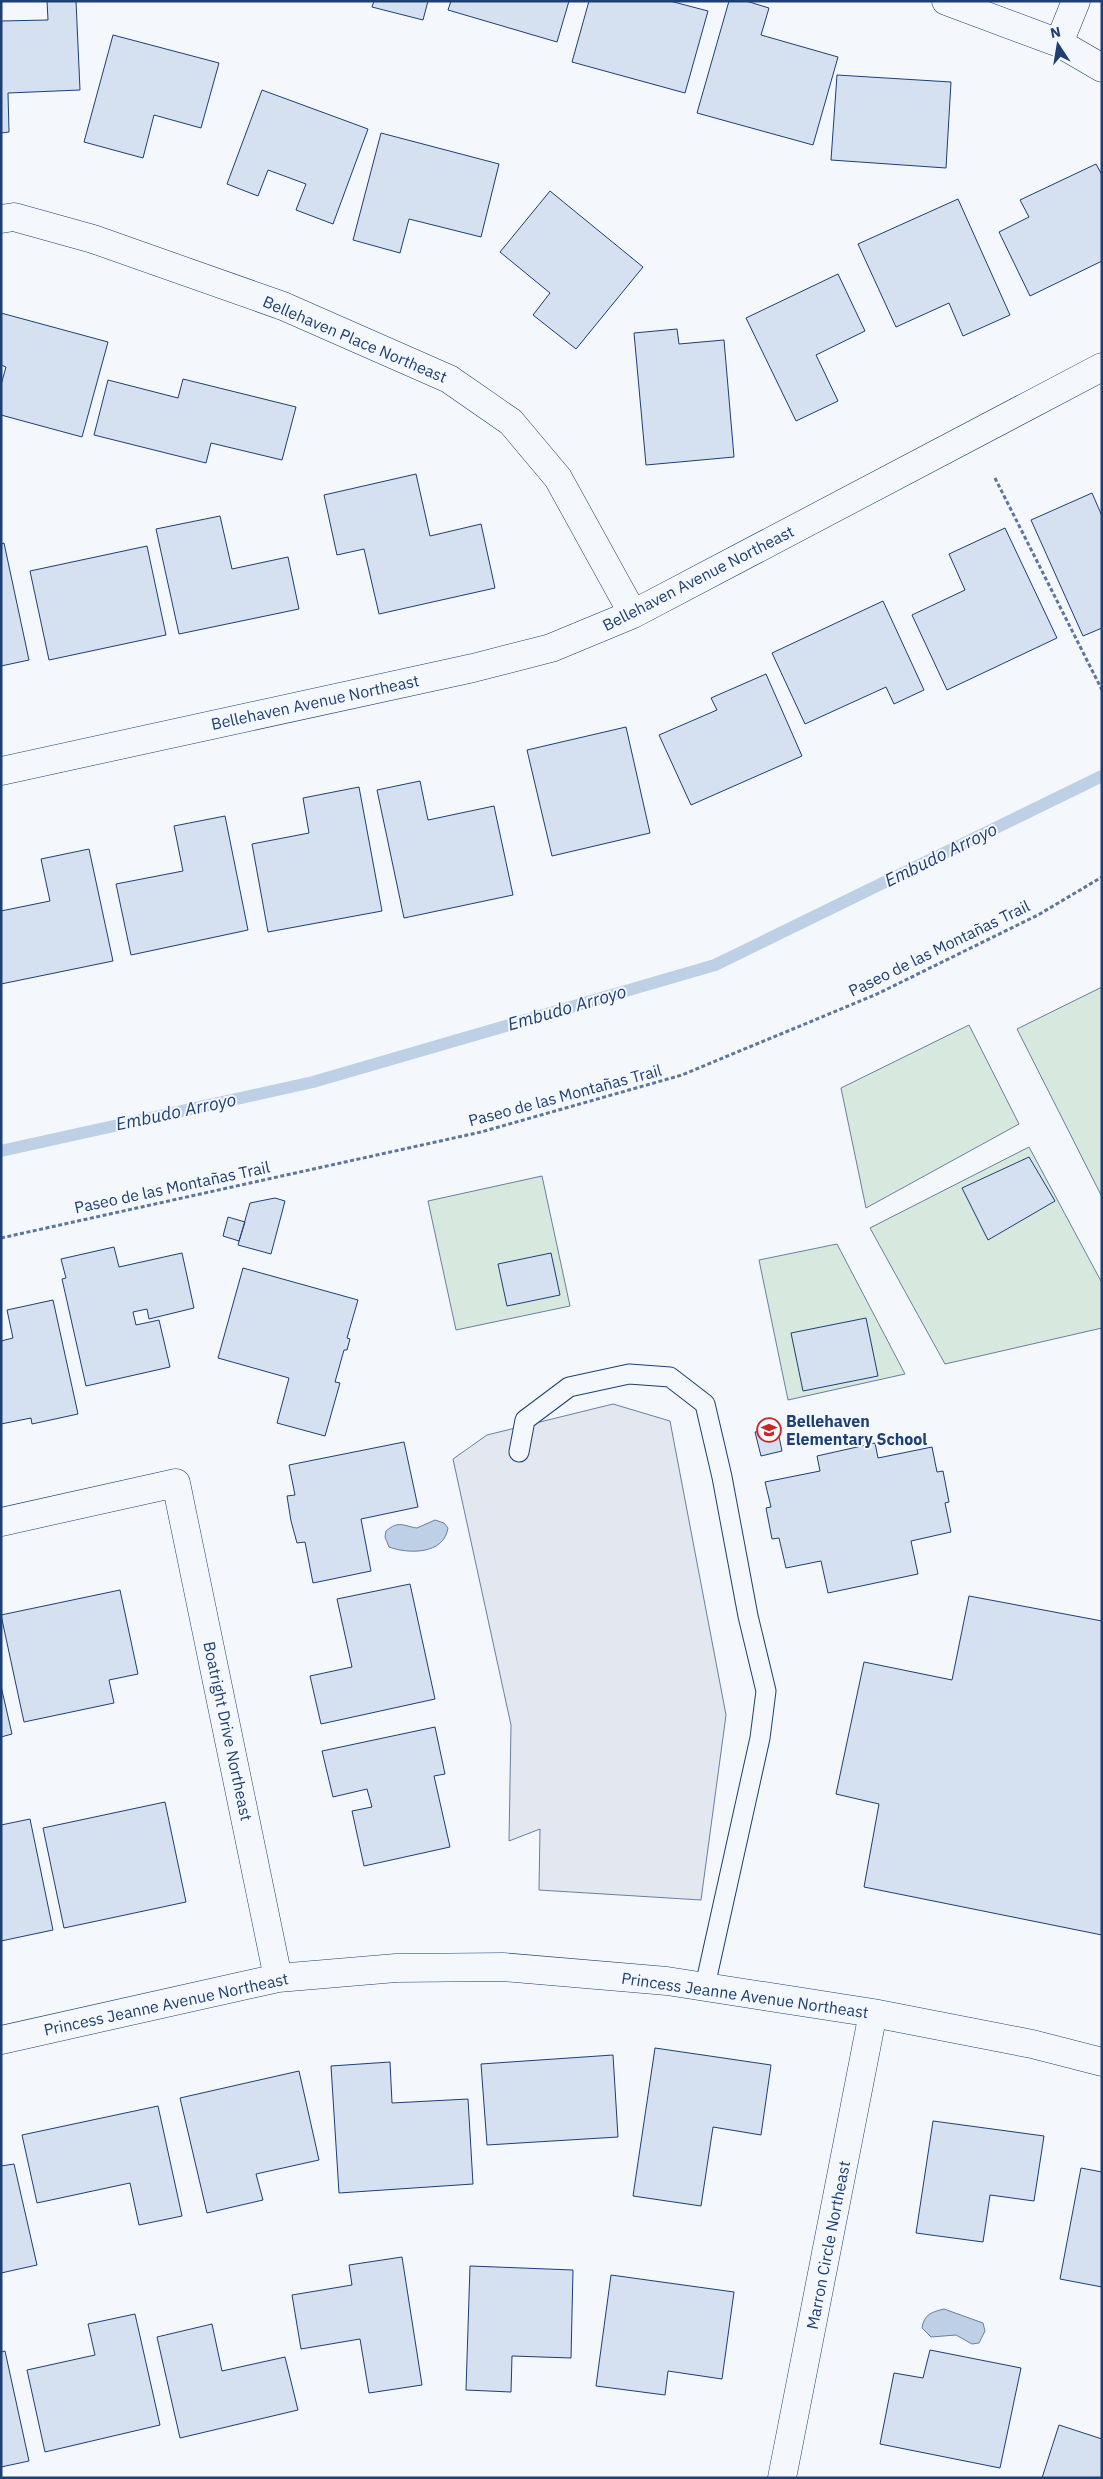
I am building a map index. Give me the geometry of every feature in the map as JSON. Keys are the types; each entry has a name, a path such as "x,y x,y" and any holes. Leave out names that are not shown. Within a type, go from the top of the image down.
{"street":[{"path":"946,1 1059,43 1102,68"},
{"path":"1059,43 1076,1"},
{"name":"Bellehaven Place Northeast","path":"1,219 14,217 93,238 283,306 449,378 511,422 558,478 633,614"},
{"name":"Bellehaven Avenue Northeast","path":"1,771 473,668 551,648 633,614 1102,367"},
{"name":"Boatright Drive Northeast","path":"1,1522 176,1483 278,1978"},
{"name":"Princess Jeanne Avenue Northeast","path":"1,2040 278,1978 396,1968 504,1967 706,1986 874,2013 1032,2044 1102,2062"},
{"name":"Marron Circle Northeast","path":"782,2478 874,2013"}],"lane":[{"path":"519,1452 525,1420 569,1387 629,1374 670,1377 706,1404 722,1477 748,1616 766,1691 760,1738 706,1986"}],"path":[{"path":"995,478 1102,690"},
{"name":"Paseo de las Montañas Trail","path":"1,1238 481,1132 682,1075 877,994 1038,915 1102,877"}],"shaded area":[{"path":"1102,987 1102,1197 1017,1029"},
{"path":"969,1025 1019,1124 866,1208 841,1088"},
{"path":"1029,1147 1102,1283 1102,1328 945,1364 870,1228"},
{"path":"542,1176 570,1306 456,1330 428,1201"},
{"path":"837,1244 905,1374 788,1400 759,1260"},
{"path":"613,1404 670,1421 726,1715 701,1900 539,1890 540,1829 509,1841 511,1725 453,1459 487,1435"}],"water":[{"path":"435,1520 444,1523 448,1528 445,1537 433,1548 406,1551 389,1547 385,1537 386,1531 390,1528 401,1525 417,1528"},
{"path":"944,2309 983,2323 985,2331 979,2343 972,2344 956,2335 931,2337 922,2328 923,2323 932,2313"}],"building":[{"path":"47,1 76,1 80,90 8,93 9,132 1,133 1,21 48,20"},
{"path":"374,1 428,1 423,20 372,7"},
{"path":"451,1 569,1 557,42 448,10"},
{"path":"589,1 670,1 708,11 685,93 572,62"},
{"path":"729,1 746,1 769,8 761,35 838,57 813,145 697,113"},
{"path":"113,35 219,63 201,128 154,115 143,158 84,142"},
{"path":"837,75 951,82 946,168 831,160"},
{"path":"262,90 368,129 333,224 296,210 306,184 268,170 258,196 227,184"},
{"path":"381,133 499,164 481,237 409,219 400,253 353,240"},
{"path":"1096,164 1102,175 1102,261 1030,296 999,232 1029,217 1020,200"},
{"path":"550,191 643,267 576,349 533,315 550,293 500,252"},
{"path":"958,199 1010,315 963,336 949,303 896,327 858,244"},
{"path":"838,274 865,331 816,355 838,401 796,421 746,318"},
{"path":"1,313 108,342 82,437 1,415 1,385 6,367 1,365"},
{"path":"677,329 679,344 724,340 734,457 646,465 634,333"},
{"path":"183,379 296,407 282,460 211,443 206,463 94,435 108,380 178,398"},
{"path":"416,474 430,536 481,524 495,588 379,614 364,549 337,555 324,495"},
{"path":"1092,493 1102,516 1102,628 1083,636 1031,520"},
{"path":"220,516 232,569 288,557 299,609 179,634 156,529"},
{"path":"1005,528 1057,638 947,690 912,615 965,590 949,554"},
{"path":"4,543 29,660 1,666 1,544"},
{"path":"147,546 166,635 49,660 30,571"},
{"path":"883,601 924,690 894,704 886,687 805,724 772,653"},
{"path":"766,674 802,756 691,805 659,735 717,710 711,698"},
{"path":"626,727 650,833 552,856 527,750"},
{"path":"420,781 428,820 494,806 513,895 404,918 377,790"},
{"path":"359,787 382,911 268,932 252,844 309,833 303,798"},
{"path":"225,816 248,930 131,955 116,884 183,871 174,826"},
{"path":"89,849 113,961 1,984 1,911 50,901 41,859"},
{"path":"1029,1157 1055,1201 988,1240 962,1188"},
{"path":"275,1198 285,1201 271,1254 238,1245 250,1203"},
{"path":"228,1217 245,1222 239,1241 223,1236"},
{"path":"114,1247 119,1267 182,1253 194,1308 149,1319 147,1309 133,1312 136,1325 159,1320 170,1367 86,1386 62,1279 66,1278 61,1259"},
{"path":"551,1253 560,1295 507,1306 498,1264"},
{"path":"243,1268 358,1300 347,1338 350,1339 347,1350 344,1350 335,1382 340,1383 325,1436 277,1423 289,1378 218,1358"},
{"path":"53,1300 78,1414 32,1424 31,1418 1,1424 1,1341 13,1338 7,1310"},
{"path":"866,1318 878,1376 803,1391 791,1333"},
{"path":"777,1427 782,1451 761,1456 755,1432"},
{"path":"404,1442 418,1507 361,1519 371,1571 313,1583 305,1542 297,1543 291,1521 287,1496 295,1495 289,1465"},
{"path":"875,1443 878,1458 932,1447 937,1472 943,1471 949,1502 945,1503 951,1532 911,1541 918,1574 828,1593 821,1561 786,1568 779,1538 772,1539 766,1508 771,1507 765,1482 820,1471 817,1456"},
{"path":"410,1584 435,1699 321,1724 310,1676 352,1667 337,1599"},
{"path":"120,1590 138,1674 109,1680 114,1703 24,1722 1,1615"},
{"path":"969,1596 1102,1621 1102,1935 864,1887 879,1804 836,1794 864,1662 952,1680"},
{"path":"1,1686 12,1734 1,1737"},
{"path":"435,1727 445,1774 434,1776 450,1847 364,1866 352,1811 372,1807 367,1789 333,1797 322,1751"},
{"path":"165,1802 186,1902 64,1928 43,1828"},
{"path":"30,1819 53,1930 1,1941 1,1825"},
{"path":"655,2048 771,2065 761,2135 713,2127 701,2206 633,2196"},
{"path":"613,2055 618,2137 487,2145 481,2064"},
{"path":"390,2062 392,2103 468,2099 473,2184 339,2193 331,2066"},
{"path":"299,2071 319,2160 256,2174 263,2200 207,2213 180,2098"},
{"path":"158,2106 182,2216 139,2225 130,2183 37,2203 22,2135"},
{"path":"933,2121 1044,2136 1034,2201 990,2195 983,2242 916,2233"},
{"path":"14,2164 37,2265 1,2273 1,2166"},
{"path":"1081,2168 1102,2172 1102,2287 1060,2279"},
{"path":"402,2257 422,2385 369,2393 360,2339 301,2349 292,2295 352,2285 349,2265"},
{"path":"470,2266 573,2270 571,2358 512,2356 511,2392 466,2390"},
{"path":"611,2275 734,2292 722,2379 668,2371 665,2395 596,2386"},
{"path":"135,2314 160,2425 45,2452 27,2370 95,2355 88,2324"},
{"path":"212,2324 222,2371 285,2357 298,2410 180,2438 157,2337"},
{"path":"930,2350 1021,2368 1000,2468 880,2444 894,2373 923,2378"},
{"path":"5,2351 29,2461 1,2467 1,2352"},
{"path":"1059,2425 1102,2439 1102,2478 1042,2478"}],"waterway":[{"name":"Embudo Arroyo","path":"1,1151 313,1082 715,965 1102,776"}],"place":[{"name":"Bellehaven Elementary School","path":"769,1430"}]}
